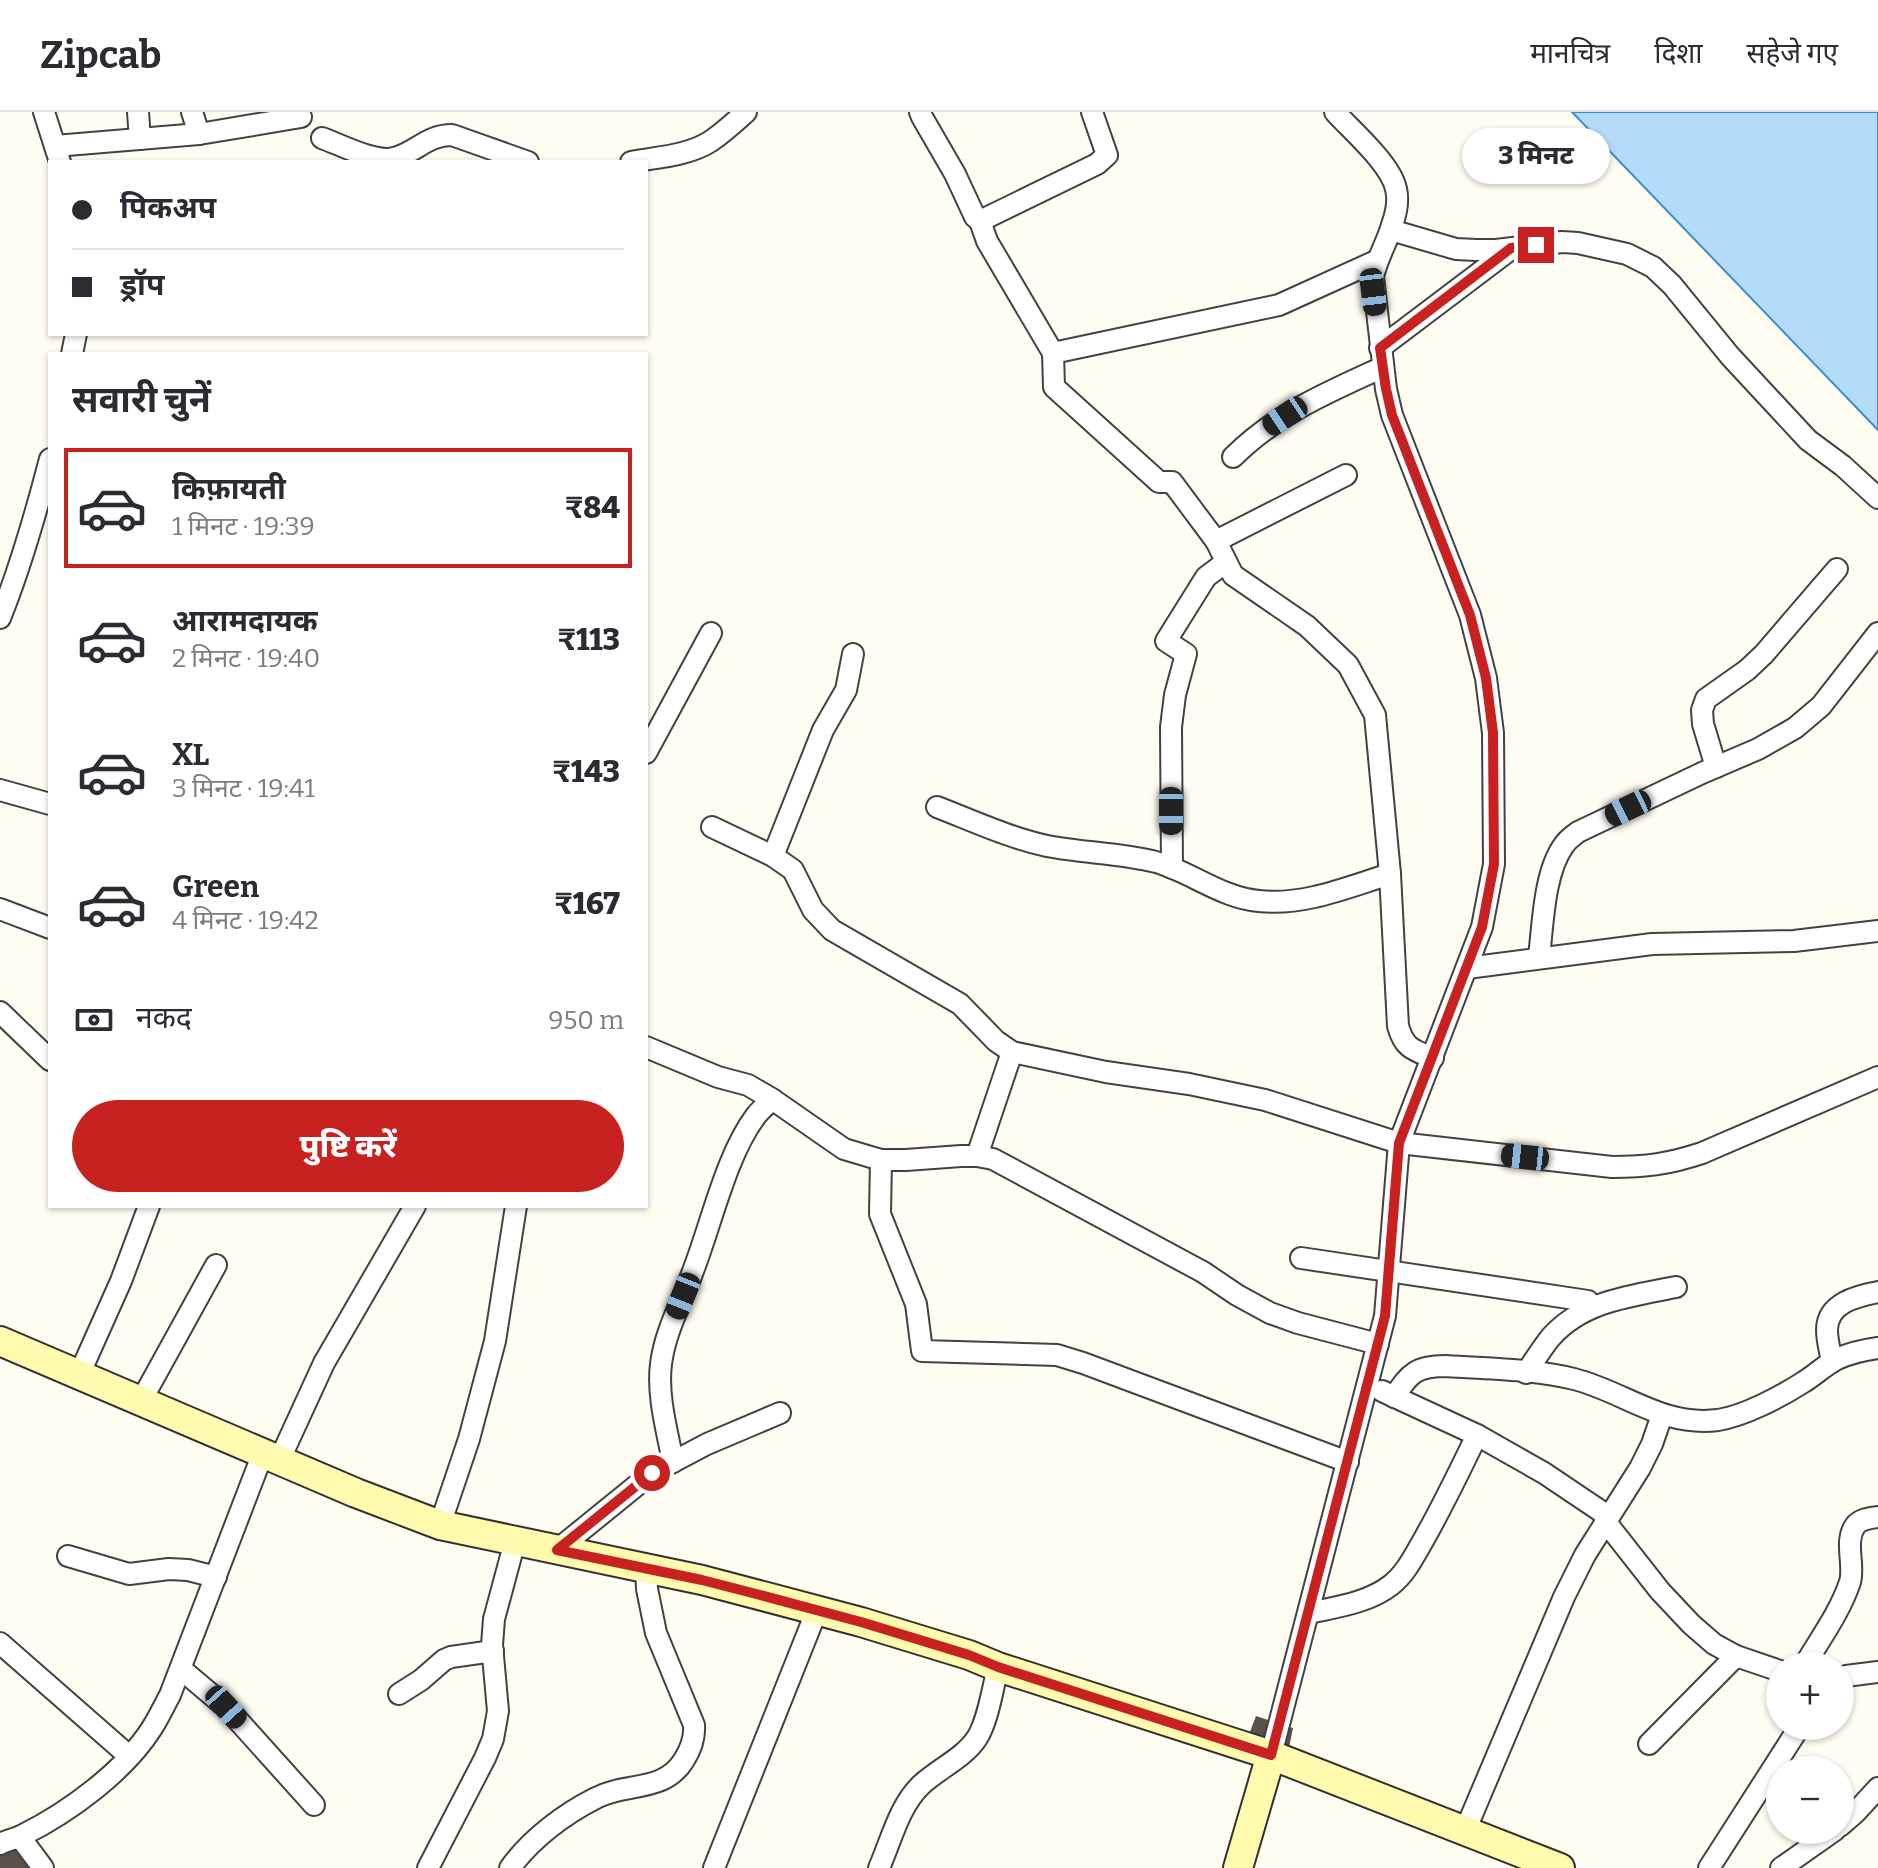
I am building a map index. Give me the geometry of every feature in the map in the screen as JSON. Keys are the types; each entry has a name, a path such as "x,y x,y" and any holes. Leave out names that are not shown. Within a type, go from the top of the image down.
{"street":[{"path":"44,112 58,154 140,139 199,134 301,117"},
{"path":"138,112 140,139"},
{"path":"192,112 199,134"},
{"path":"643,160 697,149 746,112"},
{"path":"920,112 975,217 980,221 987,241 1053,353 1054,387 1159,482 1172,482 1216,541 1233,575 1307,626 1348,665 1375,715 1390,874 1398,1026 1402,1039 1411,1049 1433,1058"},
{"path":"980,221 1097,164 1107,155 1092,112"},
{"path":"1238,1868 1309,1613 1385,1316 1399,1143 1482,927 1494,864 1493,733 1486,678 1470,615 1392,415 1386,389 1373,277 1376,261 1397,210 1397,189 1390,173 1335,112"},
{"path":"322,138 378,158 393,158 440,135 452,135 522,160"},
{"path":"1391,230 1456,249 1496,250 1578,243 1627,254 1653,267 1808,440 1878,498"},
{"path":"1233,457 1299,406 1382,358 1511,248"},
{"path":"1053,353 1279,305 1376,261"},
{"path":"0,618 9,569 48,464"},
{"path":"1216,541 1346,475"},
{"path":"1172,868 1171,727 1175,695 1186,654 1166,641 1206,577 1226,562"},
{"path":"1716,767 1703,724 1703,704 1764,654 1837,569"},
{"path":"648,749 711,633"},
{"path":"1539,957 1550,878 1557,856 1566,842 1578,832 1758,749 1795,728 1821,706 1878,633"},
{"path":"773,856 823,730 846,690 853,654"},
{"path":"2,798 48,804"},
{"path":"937,807 1046,846 1154,862 1232,895 1258,901 1288,901 1319,896 1390,874"},
{"path":"712,827 773,856 793,870 813,910 832,930 960,1004 996,1041 1012,1052 1265,1100 1399,1143 1612,1167 1673,1163 1878,1077"},
{"path":"0,909 48,927"},
{"path":"1467,968 1652,944 1794,941 1878,931"},
{"path":"0,1012 48,1058"},
{"path":"648,1048 718,1077 748,1085 844,1149 881,1160 977,1156 993,1159 1203,1272 1270,1313 1378,1344"},
{"path":"977,1156 1012,1052"},
{"path":"673,1462 660,1390 664,1342 741,1141 756,1116 772,1099"},
{"path":"881,1160 880,1214 916,1304 922,1351 1057,1355 1348,1462"},
{"path":"79,1375 121,1281 148,1208"},
{"path":"0,1844 20,1837 85,1798 151,1730 170,1695 216,1577 271,1457 414,1208"},
{"path":"440,1525 469,1439 495,1341 516,1208"},
{"path":"1301,1258 1588,1301"},
{"path":"141,1401 216,1265"},
{"path":"1526,1373 1552,1337 1569,1321 1591,1308 1618,1298 1676,1287"},
{"path":"1832,1362 1827,1330 1829,1317 1843,1303 1878,1292"},
{"path":"0,1341 356,1493 440,1525 702,1580 969,1655 1271,1755 1560,1868"},
{"path":"1394,1397 1409,1375 1430,1366 1555,1375 1590,1384 1662,1415 1700,1421 1722,1419 1755,1407 1800,1384 1832,1362 1850,1354 1878,1348"},
{"path":"1367,1385 1477,1435 1544,1473 1607,1519 1660,1591 1691,1624 1714,1644 1766,1666"},
{"path":"557,1550 652,1473 707,1444 780,1413"},
{"path":"1465,1831 1564,1597 1585,1555 1640,1468 1662,1415"},
{"path":"1309,1613 1371,1597 1403,1574 1436,1519 1477,1435"},
{"path":"1812,1652 1849,1585 1854,1527 1859,1522 1878,1517"},
{"path":"428,1868 493,1739 498,1711 492,1635 515,1541"},
{"path":"68,1556 129,1574 169,1569 216,1577"},
{"path":"510,1868 530,1844 562,1818 609,1792 651,1785 667,1778 677,1771 692,1747 694,1725 656,1633 646,1569"},
{"path":"714,1868 817,1610"},
{"path":"0,1643 129,1756"},
{"path":"399,1694 444,1660 493,1651"},
{"path":"1649,1744 1736,1656"},
{"path":"879,1868 906,1803 918,1787 976,1740 983,1727 998,1667"},
{"path":"181,1669 226,1707 314,1805"},
{"path":"1854,1675 1878,1672"},
{"path":"1709,1868 1791,1740"},
{"path":"1854,1814 1878,1788"},
{"path":"20,1837 43,1868"},
{"path":"1781,1868 1815,1844"}],"water":[{"path":"1572,112 1878,112 1878,430"}],"building":[{"path":"1256,1716 1293,1728 1288,1753 1248,1737"},
{"path":"17,1841 37,1868 0,1868 0,1853"}],"route":[{"path":"652,1473 557,1550 702,1580 861,1622 1271,1755 1385,1316 1399,1143 1482,927 1494,864 1493,733 1486,678 1470,615 1392,415 1380,348 1511,248 1536,245"}]}
